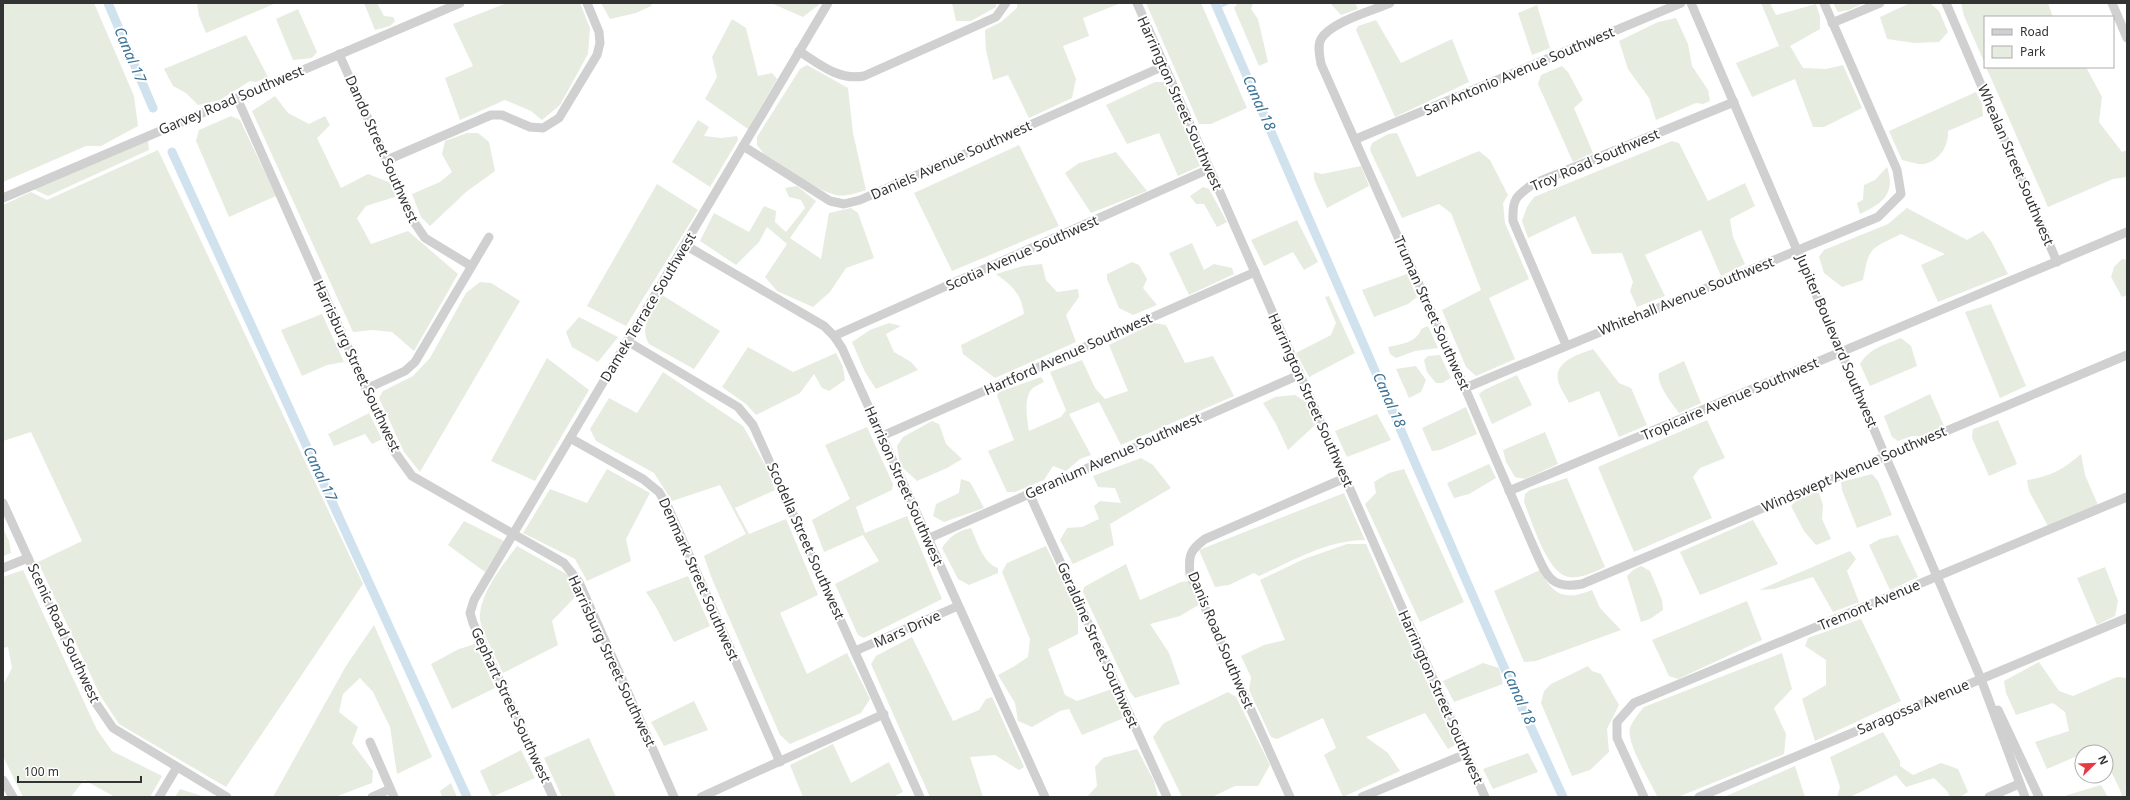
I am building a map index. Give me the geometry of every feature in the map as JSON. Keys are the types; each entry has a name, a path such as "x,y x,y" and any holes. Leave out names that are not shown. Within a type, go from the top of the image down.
{"street":[{"name":"Garvey Road Southwest","path":"3,198 460,3"},
{"path":"387,160 491,116 502,115 530,128 543,128 559,118 597,55 600,43 599,32 587,3"},
{"name":"Damek Terrace Southwest","path":"470,613 474,600 828,3"},
{"path":"799,51 837,74 852,78 864,76 996,17 1006,3"},
{"name":"Harrington Street Southwest","path":"1136,3 1485,797"},
{"name":"Truman Street Southwest","path":"1390,3 1342,23 1330,30 1320,40 1319,53 1322,64 1545,573 1555,582 1566,587 1582,584"},
{"name":"San Antonio Avenue Southwest","path":"1356,139 1681,3"},
{"name":"Jupiter Boulevard Southwest","path":"1691,3 1982,679 2015,744 2039,797"},
{"path":"1824,3 1832,23 1880,3"},
{"name":"Whealan Street Southwest","path":"1946,3 2057,262"},
{"path":"2112,3 2127,38"},
{"name":"Whitehall Avenue Southwest","path":"1465,388 1878,217 1901,194 1898,170 1832,23"},
{"name":"Dando Street Southwest","path":"339,54 414,222 425,238 471,266"},
{"name":"Daniels Avenue Southwest","path":"742,146 830,201 844,204 860,200 1164,66"},
{"name":"Harrisburg Street Southwest","path":"237,98 394,451 412,476 564,563 579,582 674,797"},
{"name":"Troy Road Southwest","path":"1566,346 1513,221 1512,205 1519,194 1533,184 1734,102"},
{"name":"Scotia Avenue Southwest","path":"834,336 1209,169"},
{"name":"Tropicaire Avenue Southwest","path":"1509,491 2127,232"},
{"path":"366,389 405,371 415,362 489,237"},
{"name":"Harrison Street Southwest","path":"685,245 824,326 834,336 842,348 1045,797"},
{"name":"Hartford Avenue Southwest","path":"882,436 1255,272"},
{"name":"Scodella Street Southwest","path":"627,341 738,407 753,425 920,797"},
{"name":"Windswept Avenue Southwest","path":"1582,584 2127,355"},
{"name":"Geranium Avenue Southwest","path":"928,539 1029,493 1299,375"},
{"name":"Denmark Street Southwest","path":"570,438 643,479 659,492 668,507 780,762"},
{"name":"Danis Road Southwest","path":"1290,797 1190,574 1188,559 1195,546 1205,539 1345,478"},
{"name":"Geraldine Street Southwest","path":"1029,493 1167,797"},
{"name":"Tremont Avenue","path":"1644,797 1617,738 1617,722 1634,703 2127,497"},
{"name":"Scenic Road Southwest","path":"3,503 92,696 113,728 227,797"},
{"path":"3,568 28,558"},
{"name":"Mars Drive","path":"855,651 958,606"},
{"name":"Gephart Street Southwest","path":"470,613 473,623 553,797"},
{"name":"Saragossa Avenue","path":"1699,797 2127,618"},
{"name":"Jupiter Boulevard Southwest","path":"1982,679 2025,797"},
{"path":"701,797 884,714"},
{"path":"370,742 392,793 372,797"},
{"path":"1362,797 1466,754"},
{"path":"159,797 177,767"},
{"path":"3,780 13,797"},
{"path":"1989,797 2019,784"}],"green space":[{"path":"3,3 94,3 134,96 138,126 101,146 86,146 3,182"},
{"path":"197,3 276,3 206,33 199,16"},
{"path":"364,3 377,3 384,16 393,17 395,21 390,26 375,30"},
{"path":"507,3 580,3 590,28 588,54 560,105 542,120 531,111 505,100 460,120 445,78 473,66 453,24"},
{"path":"601,3 652,3 651,6 636,13 610,19"},
{"path":"771,3 821,3 803,17"},
{"path":"952,3 996,3 996,7 971,21 956,21"},
{"path":"1017,3 1121,3 1083,18 1089,36 1063,46 1076,79 1072,98 1029,118 1008,75 993,80 986,50 985,30 1001,22 1017,8"},
{"path":"1146,3 1201,3 1247,108 1211,124 1199,124"},
{"path":"1238,3 1253,3 1251,9 1258,19 1268,62 1259,66 1234,8"},
{"path":"1330,3 1355,3 1358,9 1341,15"},
{"path":"1761,3 1770,3 1776,15 1816,4 1820,17 1820,29 1790,46 1803,68 1826,69 1843,65 1862,108 1824,127 1813,127 1795,79 1752,97 1736,63 1779,46"},
{"path":"1833,3 1864,3 1849,10 1838,12"},
{"path":"1910,3 1930,3 1939,11 1948,32 1939,42 1914,43 1887,39 1880,17"},
{"path":"1961,3 2048,3 2053,16 1984,16 1984,62 1964,16"},
{"path":"1537,5 1550,48 1532,55 1518,13"},
{"path":"298,9 317,52 312,58 293,60 276,19"},
{"path":"1676,18 1688,44 1692,66 1708,90 1710,101 1703,104 1696,103 1656,120 1649,98 1628,69 1619,41 1658,22"},
{"path":"732,19 746,28 758,76 772,73 777,79 748,129 705,99 717,77 712,57"},
{"path":"1376,20 1401,63 1452,39 1469,82 1395,117 1356,30 1358,26"},
{"path":"246,35 268,77 256,82 250,81 220,100 198,105 186,93 173,86 164,69"},
{"path":"807,65 848,88 853,133 866,190 843,195 836,195 828,192 809,183 764,154 757,145 757,137 800,69"},
{"path":"1562,66 1568,72 1583,100 1574,108 1593,153 1573,162 1538,84 1541,75"},
{"path":"1986,68 2087,68 2102,97 2099,122 2122,152 2127,150 2127,177 2113,179 2048,207"},
{"path":"1155,82 1165,82 1200,166 1178,176 1159,133 1127,144 1106,105"},
{"path":"1976,92 1982,104 1983,116 1948,131 1945,147 1935,160 1924,164 1919,164 1902,160 1889,131"},
{"path":"275,96 288,113 309,124 325,116 330,125 317,138 341,188 368,174 391,183 398,196 366,206 357,218 371,244 408,231 458,274 414,351 392,332 373,330 353,332 252,111"},
{"path":"231,116 240,120 276,196 229,217 196,141 199,130"},
{"path":"698,120 709,127 704,136 722,138 737,136 738,140 710,187 672,162"},
{"path":"467,133 478,133 489,142 495,171 466,192 430,226 421,217 412,194 440,182 452,172 442,154 445,141"},
{"path":"1397,133 1417,177 1479,151 1490,160 1508,195 1503,203 1505,223 1529,279 1489,298 1515,359 1476,376 1466,367 1442,310 1481,290 1451,213 1439,204 1402,218 1370,150 1372,143 1388,134"},
{"path":"148,140 149,150 48,196 33,189"},
{"path":"1672,141 1679,143 1708,201 1745,183 1755,206 1730,219 1733,237 1745,264 1721,276 1701,230 1645,255 1665,296 1637,307 1630,291 1633,282 1622,253 1592,254 1575,216 1528,238 1522,221 1527,207 1534,197"},
{"path":"1019,145 1059,226 952,271 914,193"},
{"path":"158,150 363,584 226,787 119,724 100,695 38,562 82,541 31,432 3,441 3,205 31,192 47,200"},
{"path":"1116,152 1147,191 1091,213 1065,173 1079,163"},
{"path":"1361,166 1369,186 1327,208 1314,179 1314,172 1322,174"},
{"path":"1887,167 1890,184 1886,196 1875,206 1860,214 1857,203 1863,200 1864,185 1875,180"},
{"path":"657,184 698,210 626,326 587,306"},
{"path":"797,186 816,201 790,238 821,259 829,213 851,208 858,213 874,258 846,268 830,292 813,307 777,291 765,277 787,244 767,227 759,242 736,265 700,241 714,213 749,232 764,206 776,211 775,222 786,232 805,208 801,200 789,197 785,188"},
{"path":"1203,187 1209,189 1227,222 1217,227 1204,204 1196,204 1190,196"},
{"path":"1907,208 1967,240 1983,231 1991,241 2008,274 1938,302 1921,265 1945,254 1901,234 1877,246 1873,250 1867,261 1863,280 1842,287 1824,273 1819,257 1824,250 1888,224"},
{"path":"1297,220 1318,262 1304,270 1293,252 1264,266 1251,240"},
{"path":"1192,243 1204,270 1214,264 1232,268 1234,274 1189,295 1169,253"},
{"path":"2122,259 2127,260 2127,295 2122,297 2111,277 2114,267"},
{"path":"1132,262 1139,265 1147,279 1143,288 1157,305 1133,315 1119,308 1107,279 1107,274"},
{"path":"1042,264 1046,280 1057,292 1078,289 1079,297 1066,315 1076,342 995,378 963,354 961,345 1024,314 1018,295 1007,282 996,274 1023,266"},
{"path":"1407,274 1417,297 1408,304 1374,317 1362,290"},
{"path":"480,282 491,283 520,301 420,472 404,452 379,398 383,391 413,376 430,358 466,293"},
{"path":"662,295 720,331 694,369 649,344 646,338 645,331 648,319"},
{"path":"1329,296 1355,353 1309,377 1296,353 1331,335 1336,323 1325,297"},
{"path":"1991,304 2026,386 2000,398 1965,312"},
{"path":"322,314 344,362 327,365 302,376 281,330"},
{"path":"579,317 618,337 598,362 572,347 566,332"},
{"path":"889,323 901,326 886,334 894,352 911,362 918,370 876,389 865,372 852,342 870,330"},
{"path":"1154,323 1166,325 1185,363 1213,356 1234,396 1121,445 1099,402 1069,414 1091,455 1080,459 1066,471 1053,466 1044,480 1015,492 1007,492 988,451 1014,440 997,396 999,392 1041,377 1044,382 1033,388 1028,397 1026,408 1029,431 1061,417 1066,410 1050,372 1082,360 1095,388 1105,399 1128,391 1109,345"},
{"path":"1428,326 1438,348 1415,351 1396,358 1390,354 1388,347 1403,344 1412,340 1419,334 1421,329"},
{"path":"1901,338 1911,346 1917,366 1870,386 1860,364 1868,354 1883,345"},
{"path":"748,347 793,372 836,353 843,367 845,380 829,391 822,388 814,374 800,393 756,415 746,404 722,387"},
{"path":"1593,349 1619,383 1631,388 1647,425 1619,437 1599,391 1569,403 1558,380 1560,368 1569,359"},
{"path":"1440,355 1451,378 1442,383 1436,383 1427,372 1424,360 1428,356"},
{"path":"547,358 589,390 535,481 491,461"},
{"path":"1684,361 1701,403 1679,413 1662,388 1659,373"},
{"path":"1416,366 1426,380 1421,392 1409,398 1396,369"},
{"path":"663,372 743,426 768,470 775,490 735,508 749,534 786,519 818,595 780,613 807,674 847,653 870,699 861,713 790,744 780,735 712,579 704,556 746,534 720,485 672,501 654,473 596,441 590,429 609,398 637,413"},
{"path":"1517,375 1532,405 1492,424 1479,394 1484,390"},
{"path":"1930,394 1944,426 1922,436 1912,436 1898,441 1892,437 1884,416"},
{"path":"1295,395 1308,403 1315,425 1288,450 1276,424 1263,403 1275,397"},
{"path":"1466,407 1477,434 1440,450 1432,451 1422,428"},
{"path":"369,413 382,439 372,444 365,434 334,446 328,434"},
{"path":"1377,414 1391,440 1347,457 1335,431"},
{"path":"1707,420 1725,458 1700,468 1693,477 1712,518 1634,552 1598,467"},
{"path":"1998,420 2017,464 1989,476 1972,438 1973,429"},
{"path":"932,421 939,424 946,444 962,459 947,468 917,481 900,465 897,446 903,437"},
{"path":"867,427 893,484 892,490 856,507 865,533 907,516 942,599 864,638 858,635 835,584 879,561 863,535 824,552 812,520 850,499 825,445"},
{"path":"1545,432 1558,464 1525,479 1515,477 1506,462 1503,450"},
{"path":"2081,454 2085,475 2098,505 2048,526 2029,491 2027,480 2056,472"},
{"path":"1141,458 1153,465 1171,488 1110,524 1114,545 1073,564 1060,540 1067,528 1082,527 1099,519 1094,506 1100,501 1121,503 1115,488 1098,487 1093,476"},
{"path":"1489,464 1496,478 1469,494 1454,498 1447,483"},
{"path":"607,469 650,493 626,539 631,561 587,581 575,559 523,533 550,489 587,503"},
{"path":"1404,469 1464,602 1420,622 1365,504 1376,493 1374,482 1389,473"},
{"path":"1872,474 1878,481 1892,515 1857,528 1842,490 1841,482"},
{"path":"1567,478 1605,567 1587,575 1578,577 1569,577 1561,574 1554,567 1541,546 1524,502 1525,494 1530,490"},
{"path":"961,479 970,482 984,508 944,522 933,516 936,504 959,493"},
{"path":"1344,493 1365,540 1351,541 1324,547 1259,576 1254,573 1229,585 1215,587 1199,550"},
{"path":"1813,493 1819,493 1823,505 1822,519 1831,539 1816,545 1804,531 1791,506 1797,500"},
{"path":"1753,520 1778,564 1700,595 1680,552"},
{"path":"464,521 504,541 485,572 448,545"},
{"path":"3,528 9,541 11,553 3,556"},
{"path":"971,528 984,557 998,568 998,573 969,585 958,579 942,548 954,535"},
{"path":"1898,535 1918,577 1890,590 1869,545 1880,539"},
{"path":"1347,544 1366,544 1455,745 1448,749 1425,713 1366,737 1388,753 1400,771 1343,797 1324,755 1336,748 1323,718 1277,739 1271,737 1249,690 1251,677 1241,656 1264,645 1285,640 1260,580 1304,559"},
{"path":"517,546 570,576 577,595 552,621 558,645 503,673 483,630 480,619 481,609 483,600 493,580"},
{"path":"1046,546 1078,612 1078,634 1048,649 1065,695 1077,701 1112,689 1124,718 1082,735 1069,709 1060,711 1032,727 1018,721 1015,703 998,675 1028,657 1030,639 1002,572 1007,563"},
{"path":"1850,551 1856,559 1847,571 1859,602 1833,612 1813,577 1774,589 1759,590"},
{"path":"1126,564 1140,600 1181,582 1189,581 1200,604 1180,616 1150,624 1169,653 1180,684 1135,698 1130,692 1083,592 1084,587"},
{"path":"1641,566 1650,571 1662,600 1663,610 1650,619 1641,622 1627,576 1633,570"},
{"path":"2105,567 2118,601 2115,616 2097,625 2077,578"},
{"path":"23,570 97,730 112,751 162,776 150,797 115,797 84,780 71,797 24,797 22,795 3,756 3,685 12,668 8,647 3,648 3,577"},
{"path":"1540,570 1550,586 1561,594 1575,595 1592,590 1600,608 1621,630 1536,661 1524,662 1494,591"},
{"path":"688,576 710,626 674,642 656,607 646,592"},
{"path":"1747,601 1762,640 1678,679 1669,676 1652,640"},
{"path":"1861,619 1901,701 1815,741 1802,699 1826,685 1826,660 1805,646 1808,638"},
{"path":"374,625 432,757 397,774 390,727 373,692 360,678 343,694 339,712 358,727 352,743 373,771 372,783 335,797 273,797 346,666"},
{"path":"912,637 953,721 979,710 986,699 992,697 1024,767 1019,770 995,755 970,757 983,797 930,797 871,664 876,656"},
{"path":"475,644 495,688 452,709 431,664 459,649"},
{"path":"1782,653 1792,689 1774,708 1786,734 1784,754 1678,797 1657,796 1635,752 1630,735 1631,725 1644,707"},
{"path":"2039,662 2059,691 2073,696 2117,677 2127,678 2127,797 2121,797 2122,795 2114,778 2114,744 2074,744 2074,757 2047,769 2035,742 2069,731 2065,712 2053,703 2016,715 2006,693 2004,681"},
{"path":"1483,663 1499,668 1503,684 1454,702 1443,681"},
{"path":"1588,666 1592,671 1601,674 1619,705 1607,729 1609,752 1590,770 1572,776 1541,703 1544,691 1551,684"},
{"path":"1228,692 1236,697 1270,765 1258,786 1235,786 1212,797 1182,797 1153,737 1164,723"},
{"path":"694,701 708,730 664,746 651,722"},
{"path":"1883,732 1900,761 1900,766 1913,775 1941,763 1958,769 1968,792 1960,797 1950,797 1947,791 1934,778 1906,787 1896,775 1850,797 1837,797 1840,787 1830,757"},
{"path":"589,738 616,797 562,797 544,758"},
{"path":"833,744 851,783 889,762 903,792 893,797 803,797 790,765"},
{"path":"1137,749 1154,781 1158,797 1087,797 1097,786 1095,767 1103,758"},
{"path":"521,750 535,778 492,797 480,771"},
{"path":"1528,753 1538,772 1493,789 1483,769"},
{"path":"1795,766 1805,797 1724,797"},
{"path":"451,783 457,797 442,797 440,791"},
{"path":"2101,785 2108,797 2061,797"},
{"path":"180,789 205,797 175,797"}],"waterway":[{"name":"Canal 17","path":"108,3 153,108"},
{"name":"Canal 18","path":"1215,3 1513,688 1563,797"},
{"path":"1217,8 1228,3"},
{"name":"Canal 17","path":"172,152 467,797"}]}
